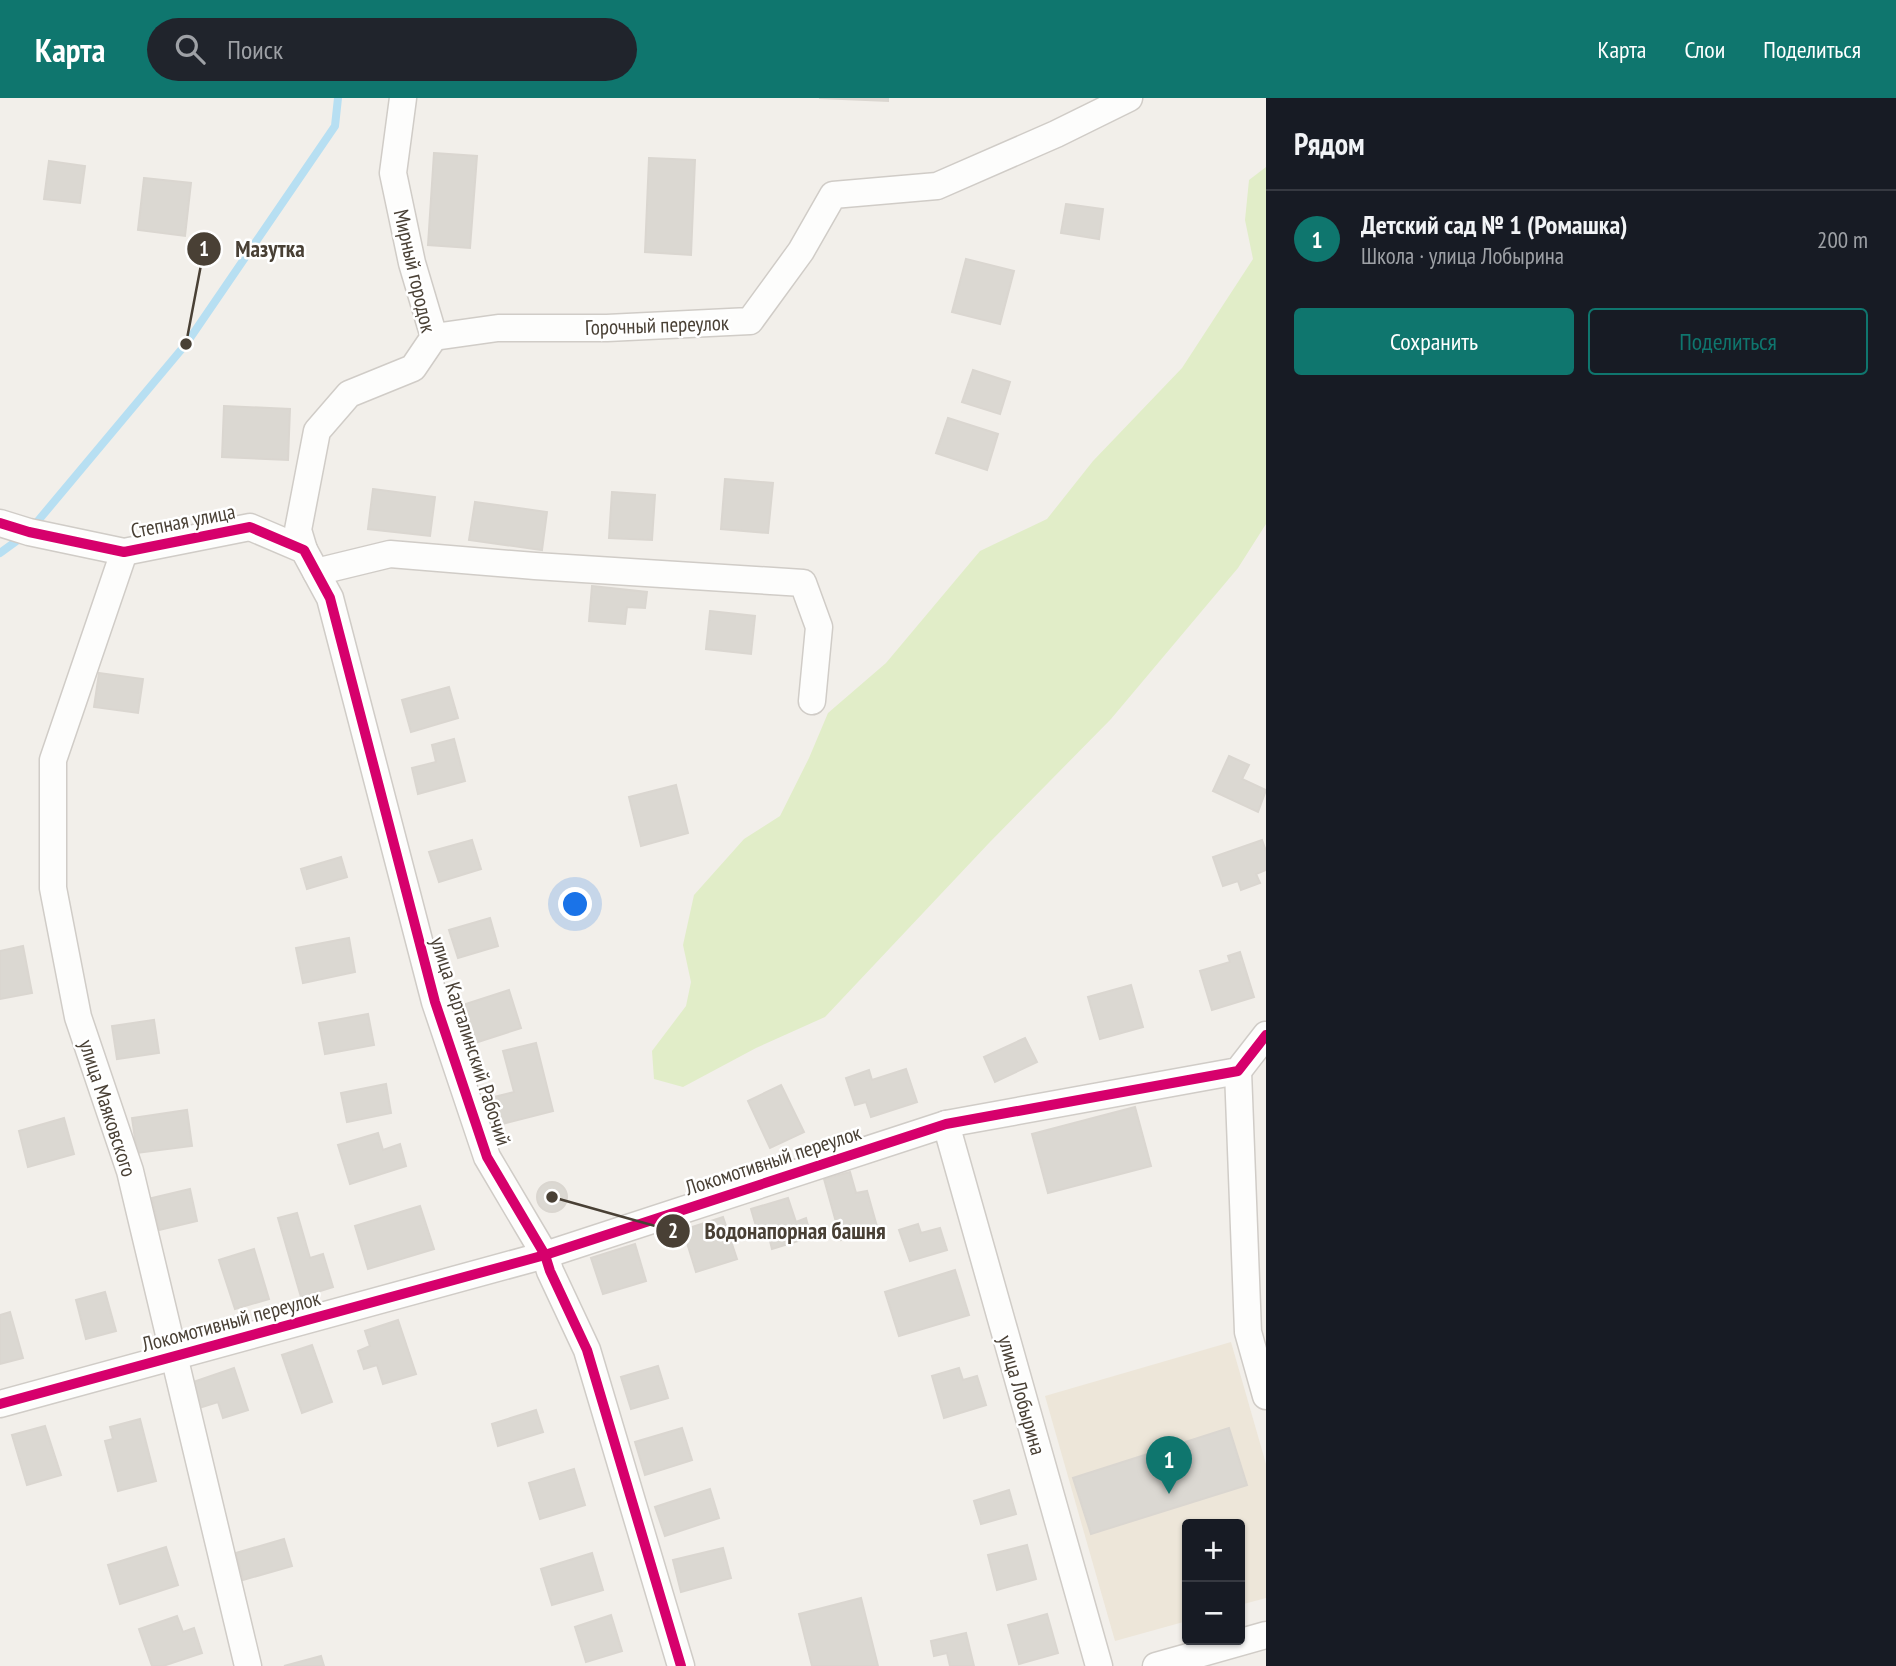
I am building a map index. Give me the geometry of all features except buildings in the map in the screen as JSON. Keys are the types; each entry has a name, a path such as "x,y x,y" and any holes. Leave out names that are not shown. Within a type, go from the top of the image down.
{"street":[{"name":"Мирный городок","path":"310,561 298,530 317,431 349,394 413,368 434,337 412,264 393,173 403,98"},
{"name":"Горочный переулок","path":"434,337 498,328 607,328 750,321 801,251 833,195 937,186 1056,134 1129,98"},
{"name":"Степная улица","path":"0,523 29,532 124,552 250,527 310,561"},
{"name":"улица Маяковского","path":"124,552 53,760 53,888 78,1017 130,1171 248,1666"},
{"path":"310,561 390,554 803,583 819,627 812,701"},
{"name":"улица Карталинский Рабочий","path":"310,561 330,598 435,1002 487,1157 545,1255 587,1350 681,1666"},
{"path":"1266,1035 1238,1071 1248,1332 1266,1396"},
{"name":"Локомотивный переулок","path":"0,1404 545,1255 946,1124 1238,1071"},
{"name":"улица Лобырина","path":"946,1124 1099,1666"},
{"path":"1156,1666 1266,1635"}],"shaded area":[{"path":"1231,1342 1266,1464 1266,1598 1245,1604 1245,1519 1182,1519 1182,1622 1115,1641 1045,1396"}],"green space":[{"path":"1266,167 1266,524 1238,568 1111,719 989,843 825,1017 756,1048 683,1087 654,1079 652,1051 686,1006 691,982 683,945 694,895 744,839 780,816 828,713 886,663 980,551 1047,519 1093,461 1182,368 1253,259 1245,220 1249,180"}],"waterway":[{"path":"32,528 186,344 335,126 338,98"},
{"path":"0,553 22,537"}],"cycle path":[{"path":"0,523 29,532 124,552 250,527 304,550 330,598 435,1002 487,1157 545,1255 587,1350 681,1666"},
{"path":"0,1404 545,1255 946,1124 1238,1071 1266,1035"}],"place":[{"name":"Мазутка","path":"186,344"},
{"name":"Водонапорная башня","path":"552,1197"},
{"name":"Детский сад № 1 (Ромашка)","path":"1169,1494"}]}
